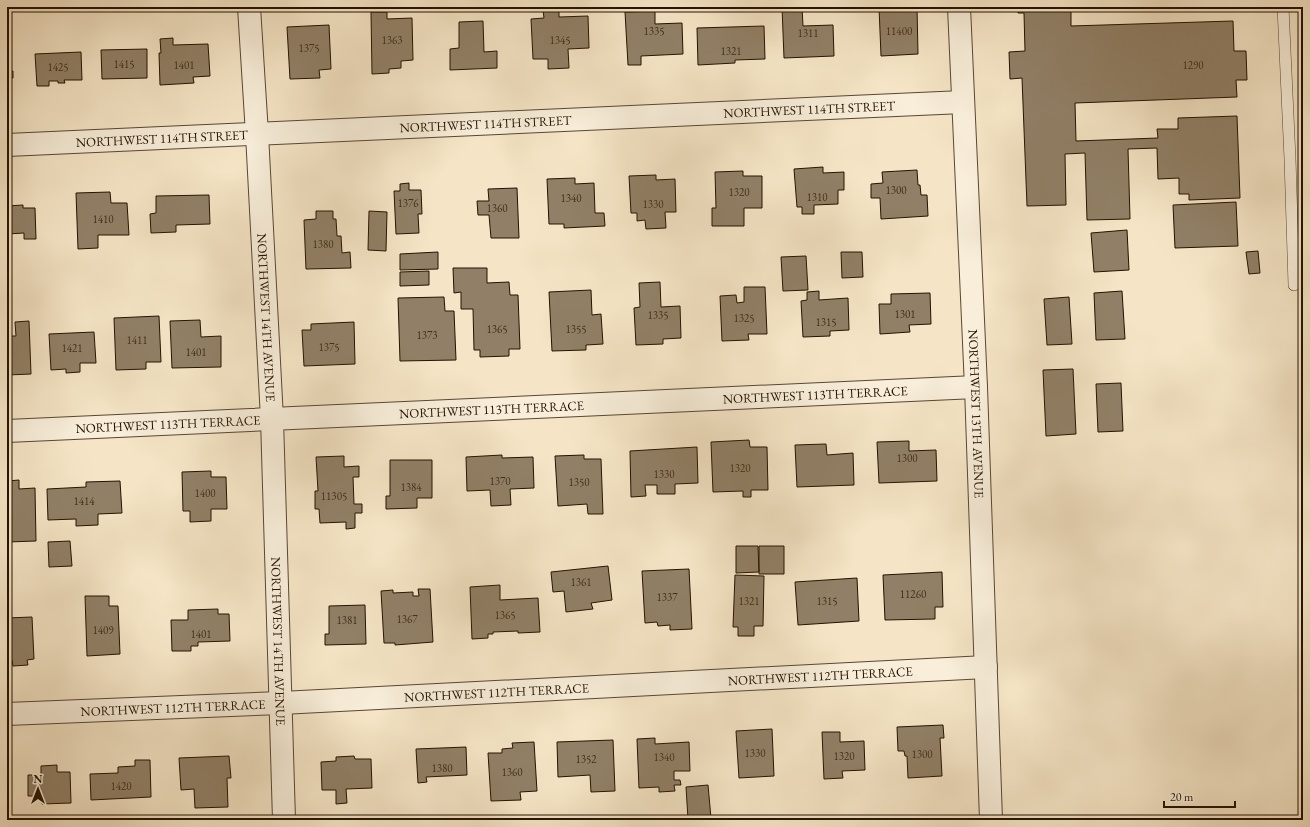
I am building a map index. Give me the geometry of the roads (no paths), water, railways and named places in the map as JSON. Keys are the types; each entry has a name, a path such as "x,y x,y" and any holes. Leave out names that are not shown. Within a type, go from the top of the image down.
{"street":[{"name":"NORTHWEST 14TH AVENUE","path":"249,7 272,419 284,820"},
{"name":"NORTHWEST 13TH AVENUE","path":"959,7 976,387 991,820"},
{"name":"NORTHWEST 114TH STREET","path":"7,145 963,102"},
{"name":"NORTHWEST 113TH TERRACE","path":"7,431 976,387"},
{"name":"NORTHWEST 112TH TERRACE","path":"7,714 986,667"}],"lane":[{"path":"1283,7 1294,285"}]}
